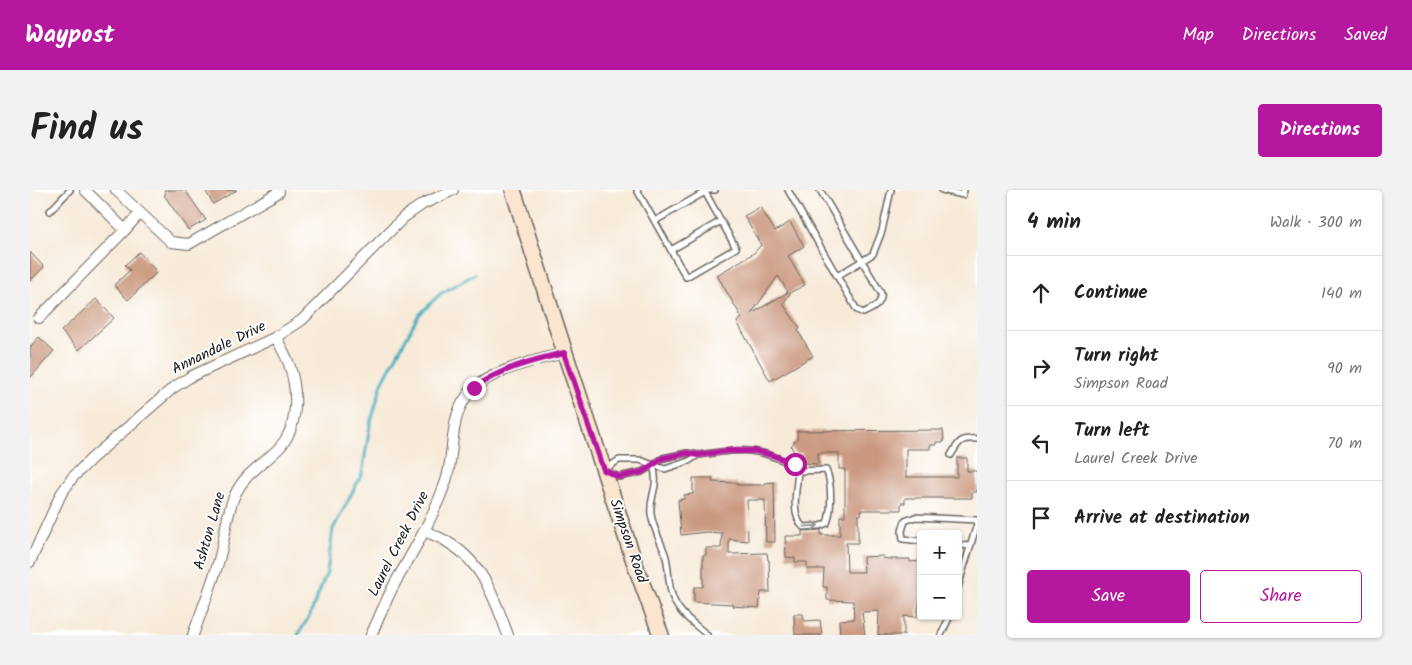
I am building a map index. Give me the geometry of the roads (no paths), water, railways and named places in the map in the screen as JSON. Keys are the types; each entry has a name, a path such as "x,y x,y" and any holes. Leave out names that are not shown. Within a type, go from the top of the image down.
{"street":[{"path":"85,190 125,230"},
{"path":"116,190 171,242 189,244 279,192"},
{"name":"Annandale Drive","path":"30,562 35,555 61,494 73,477 91,459 173,388 190,377 276,337 302,320 404,216 423,204 453,190"},
{"name":"Simpson Road","path":"514,190 564,353 637,570 661,635"},
{"path":"39,318 140,213"},
{"name":"Ashton Lane","path":"193,635 220,556 228,515 235,494 251,472 279,448 290,430 295,406 294,384 288,363 276,337"},
{"name":"Laurel Creek Drive","path":"371,635 394,586 425,531 446,479 454,426 460,406 466,397 479,384 494,376 564,353"},
{"path":"425,531 449,543 474,564 490,589 508,635"}],"lane":[{"path":"50,211 70,190"},
{"path":"637,190 686,277 736,248 704,191"},
{"path":"655,221 704,191 715,190"},
{"path":"788,190 857,310 862,313 866,312 879,304 882,296 820,190"},
{"path":"837,276 873,254 882,232 891,190"},
{"path":"942,190 963,195 964,190"},
{"path":"671,250 721,221"},
{"path":"952,455 958,444 965,438 977,439"},
{"path":"604,470 619,477 642,472 663,458 671,456 687,453 698,455 727,451 755,451 795,464 798,471 796,515 802,526 812,527 827,522 829,517 830,485 826,470 798,471"},
{"path":"604,470 619,460 640,460 665,469 698,455"},
{"path":"653,465 657,477 651,508 652,515 666,556 672,596 685,616 707,635"},
{"path":"917,541 903,539 902,531 905,521 915,517 977,520"},
{"path":"962,575 977,524"},
{"path":"962,545 970,546"},
{"path":"941,635 948,620"}],"waterway":[{"path":"298,635 310,615 327,572 333,529 362,474 370,425 382,383 418,316 440,294 475,274"}]}
